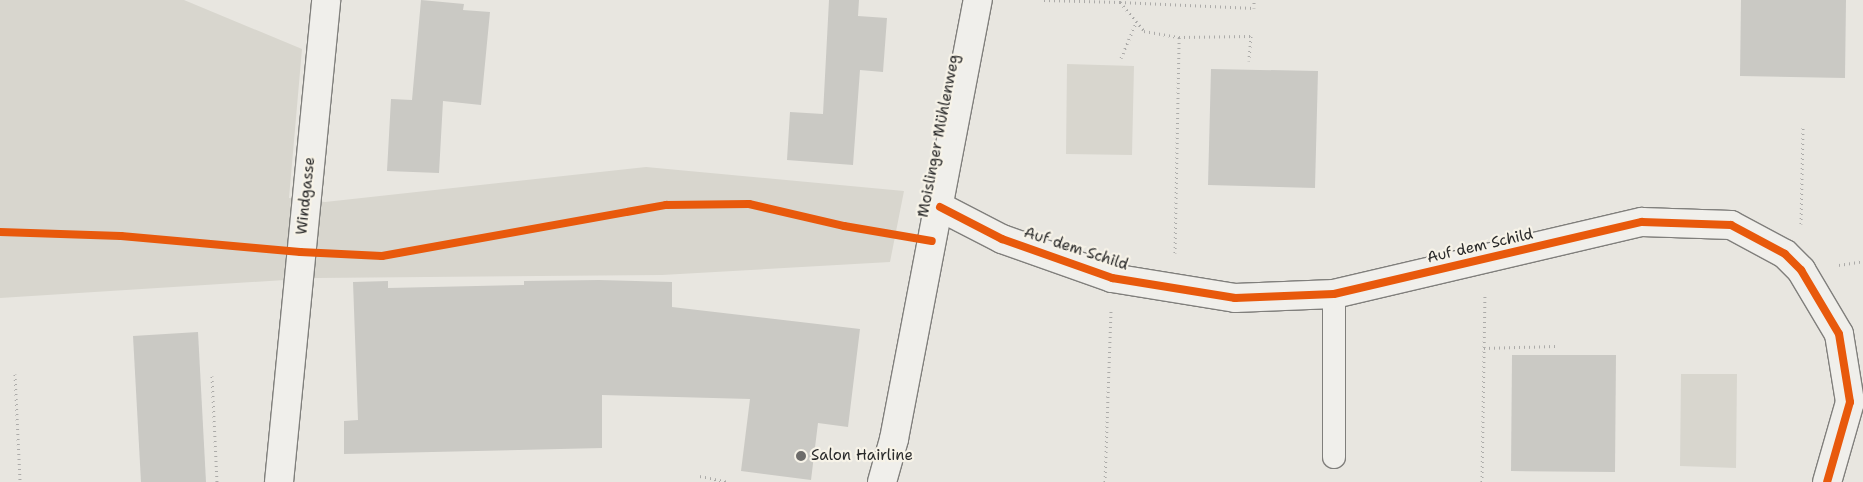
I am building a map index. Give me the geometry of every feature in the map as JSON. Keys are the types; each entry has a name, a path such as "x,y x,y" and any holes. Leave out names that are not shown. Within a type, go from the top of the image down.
{"street":[{"name":"Windgasse","path":"279,482 326,0"},
{"name":"Moislinger Mühlenweg","path":"882,482 894,439 940,207 978,0"},
{"name":"Auf dem Schild","path":"940,207 1002,239 1112,278 1235,298 1334,294 1642,222 1731,225 1785,254 1801,270 1839,334 1850,402 1827,482"}],"lane":[{"path":"1334,294 1334,457"}],"path":[{"path":"1044,0 1254,8 1254,0"},
{"path":"1120,2 1144,31 1179,37 1251,36 1249,61"},
{"path":"1122,58 1136,22"},
{"path":"1175,289 1179,37"},
{"path":"1785,254 1801,224 1803,127"},
{"path":"1482,482 1485,259"},
{"path":"1105,482 1112,278"},
{"path":"1484,348 1555,346"},
{"path":"15,374 20,482"},
{"path":"212,376 217,482"},
{"path":"700,476 728,482"}],"shaded area":[{"path":"0,0 184,0 302,49 289,198 325,202 646,167 904,191 890,262 662,275 316,278 0,298"},
{"path":"1067,64 1134,66 1132,155 1066,154"},
{"path":"1681,374 1737,374 1736,468 1680,466"}],"building":[{"path":"421,0 464,4 463,10 490,12 481,105 443,101 439,173 387,171 391,99 412,100"},
{"path":"829,0 859,0 858,16 887,18 883,72 860,70 853,165 787,160 790,112 823,114"},
{"path":"1741,0 1846,0 1845,78 1740,76"},
{"path":"1211,69 1318,71 1315,188 1208,185"},
{"path":"599,280 672,282 672,307 860,329 848,427 818,423 811,480 741,471 750,399 602,395 602,448 344,454 344,421 358,420 353,282 388,281 388,288 524,285 524,281"},
{"path":"198,332 206,482 141,482 133,336"},
{"path":"1512,355 1616,355 1615,472 1511,471"}],"cycle path":[{"path":"0,232 121,236 300,252 382,256 666,205 749,204 844,226 932,241"},
{"path":"940,207 1002,239 1112,278 1235,298 1334,294 1642,222 1731,225 1785,254 1801,270 1839,334 1850,402 1827,482"}],"place":[{"name":"Salon Hairline","path":"801,456"}]}
